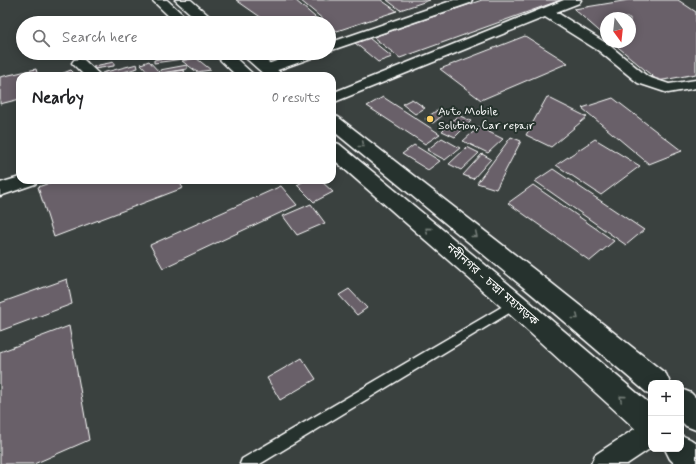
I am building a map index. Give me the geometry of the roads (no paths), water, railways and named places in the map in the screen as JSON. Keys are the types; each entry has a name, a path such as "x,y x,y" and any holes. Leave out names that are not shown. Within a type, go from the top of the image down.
{"highway":[{"path":"158,0 177,16"},
{"path":"182,0 201,16"},
{"path":"228,60 242,72"},
{"path":"257,60 272,72"},
{"path":"336,124 542,289 652,380"},
{"name":"নবীনগর - চন্দ্রা মহাসড়ক","path":"336,151 515,304 648,421"},
{"path":"684,406 696,416"},
{"path":"683,452 696,463"}],"street":[{"path":"336,45 466,0"},
{"path":"336,96 574,0"},
{"path":"544,11 604,48 643,80 668,88 696,84"},
{"path":"272,72 297,60"},
{"path":"79,63 89,72"},
{"path":"0,190 17,184"},
{"path":"604,464 648,435"}],"lane":[{"path":"247,464 515,304"}],"place":[{"name":"Auto Mobile Solution, Car repair","path":"430,119"}]}
